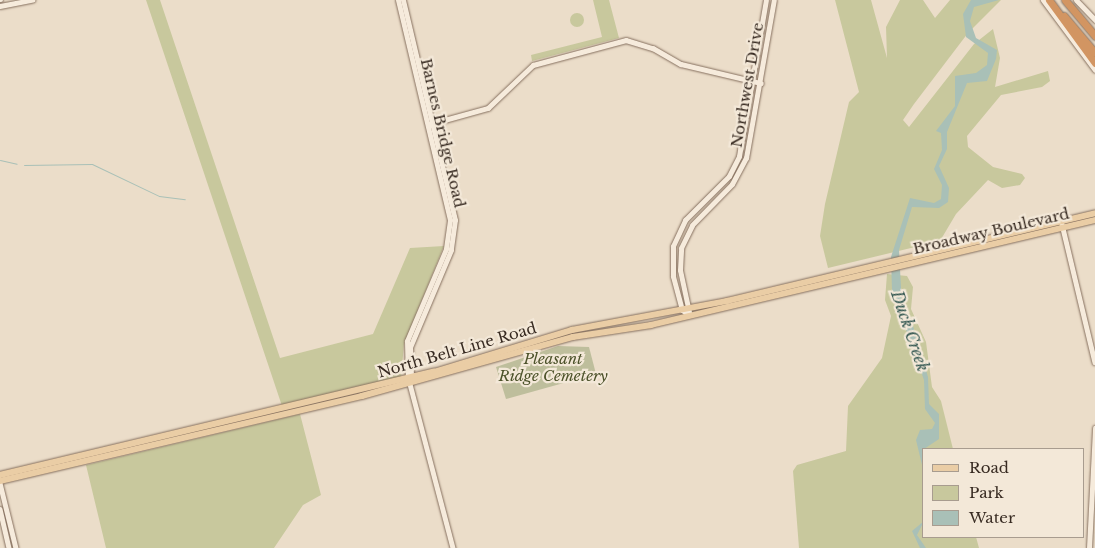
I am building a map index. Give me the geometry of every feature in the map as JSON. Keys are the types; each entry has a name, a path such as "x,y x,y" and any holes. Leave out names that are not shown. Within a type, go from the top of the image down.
{"highway":[{"path":"1050,0 1095,53"},
{"path":"1050,0 1095,63"},
{"path":"1066,0 1095,36"}],"main road":[{"name":"Barnes Bridge Road","path":"398,0 432,124"},
{"name":"Barnes Bridge Road","path":"403,0 432,124 450,213 445,257 407,341 409,380"},
{"name":"Northwest Drive","path":"682,310 672,267 675,239 686,220 735,165 753,81 766,0"},
{"name":"Northwest Drive","path":"689,312 680,270 682,243 697,218 726,191 742,166 761,83 774,0"},
{"path":"1043,0 1095,70"},
{"path":"1076,0 1095,20"},
{"name":"Broadway Boulevard","path":"1062,224 1095,213"},
{"name":"Broadway Boulevard","path":"892,260 1062,224 1095,220"},
{"name":"Broadway Boulevard","path":"892,267 1016,234"},
{"name":"North Belt Line Road","path":"573,334 723,305 892,260"},
{"name":"North Belt Line Road","path":"806,284 892,267"},
{"name":"North Belt Line Road","path":"0,482 478,363 573,334 682,310 689,312"},
{"name":"North Belt Line Road","path":"0,475 51,461 146,445"},
{"path":"51,461 53,468"}],"street":[{"path":"1,3 32,0"},
{"path":"432,124 488,108 533,65 626,40 653,48 681,64 761,83"},
{"path":"1062,224 1095,362"},
{"name":"Barnes Bridge Road","path":"409,380 453,548"},
{"path":"1089,548 1095,428"},
{"path":"0,482 16,548"},
{"path":"0,509 8,546 14,541"}],"green space":[{"path":"146,0 160,0 280,358 373,334 410,248 444,246 404,344 401,378 282,406"},
{"path":"593,0 609,0 619,38 532,61 531,55 602,37"},
{"path":"835,0 871,0 887,58 886,27 900,0 923,0 935,18 950,0 1001,0 968,33 914,104 903,120 909,127 974,44 993,29 1000,58 995,87 1048,71 1050,81 1042,87 1001,95 967,136 968,147 993,167 1022,174 1025,178 1020,185 1002,188 988,180 956,214 940,241 828,268 820,236 825,204 849,102 859,92"},
{"path":"574,13 580,13 584,20 580,27 574,27 570,23 570,17"},
{"path":"887,274 907,276 913,287 911,309 926,342 932,387 941,401 953,448 922,448 922,538 976,538 979,548 799,548 793,471 797,465 846,451 848,406 882,358 891,316 885,300"},
{"name":"Pleasant Ridge Cemetery","path":"558,346 589,347 596,374 506,399 496,367"},
{"path":"300,414 321,495 303,505 274,548 106,548 86,465"}],"water":[{"name":"Duck Creek","path":"971,0 999,0 974,7 970,21 976,38 997,50 996,59 987,81 967,83 947,132 947,149 939,166 949,188 948,202 939,208 912,207 899,250 902,306 913,326 928,377 929,404 939,414 939,439 926,448 922,448 922,465 916,440 920,430 932,429 935,423 925,409 924,380 892,291 891,257 910,198 934,203 941,199 942,185 934,169 942,150 941,133 936,131 955,106 955,76 976,73 987,65 988,53 966,37 963,14"},
{"path":"922,523 917,535 926,548 920,548 912,531"}],"waterway":[{"path":"0,160 17,164"},
{"path":"24,165 92,164 159,196 185,199"}]}
